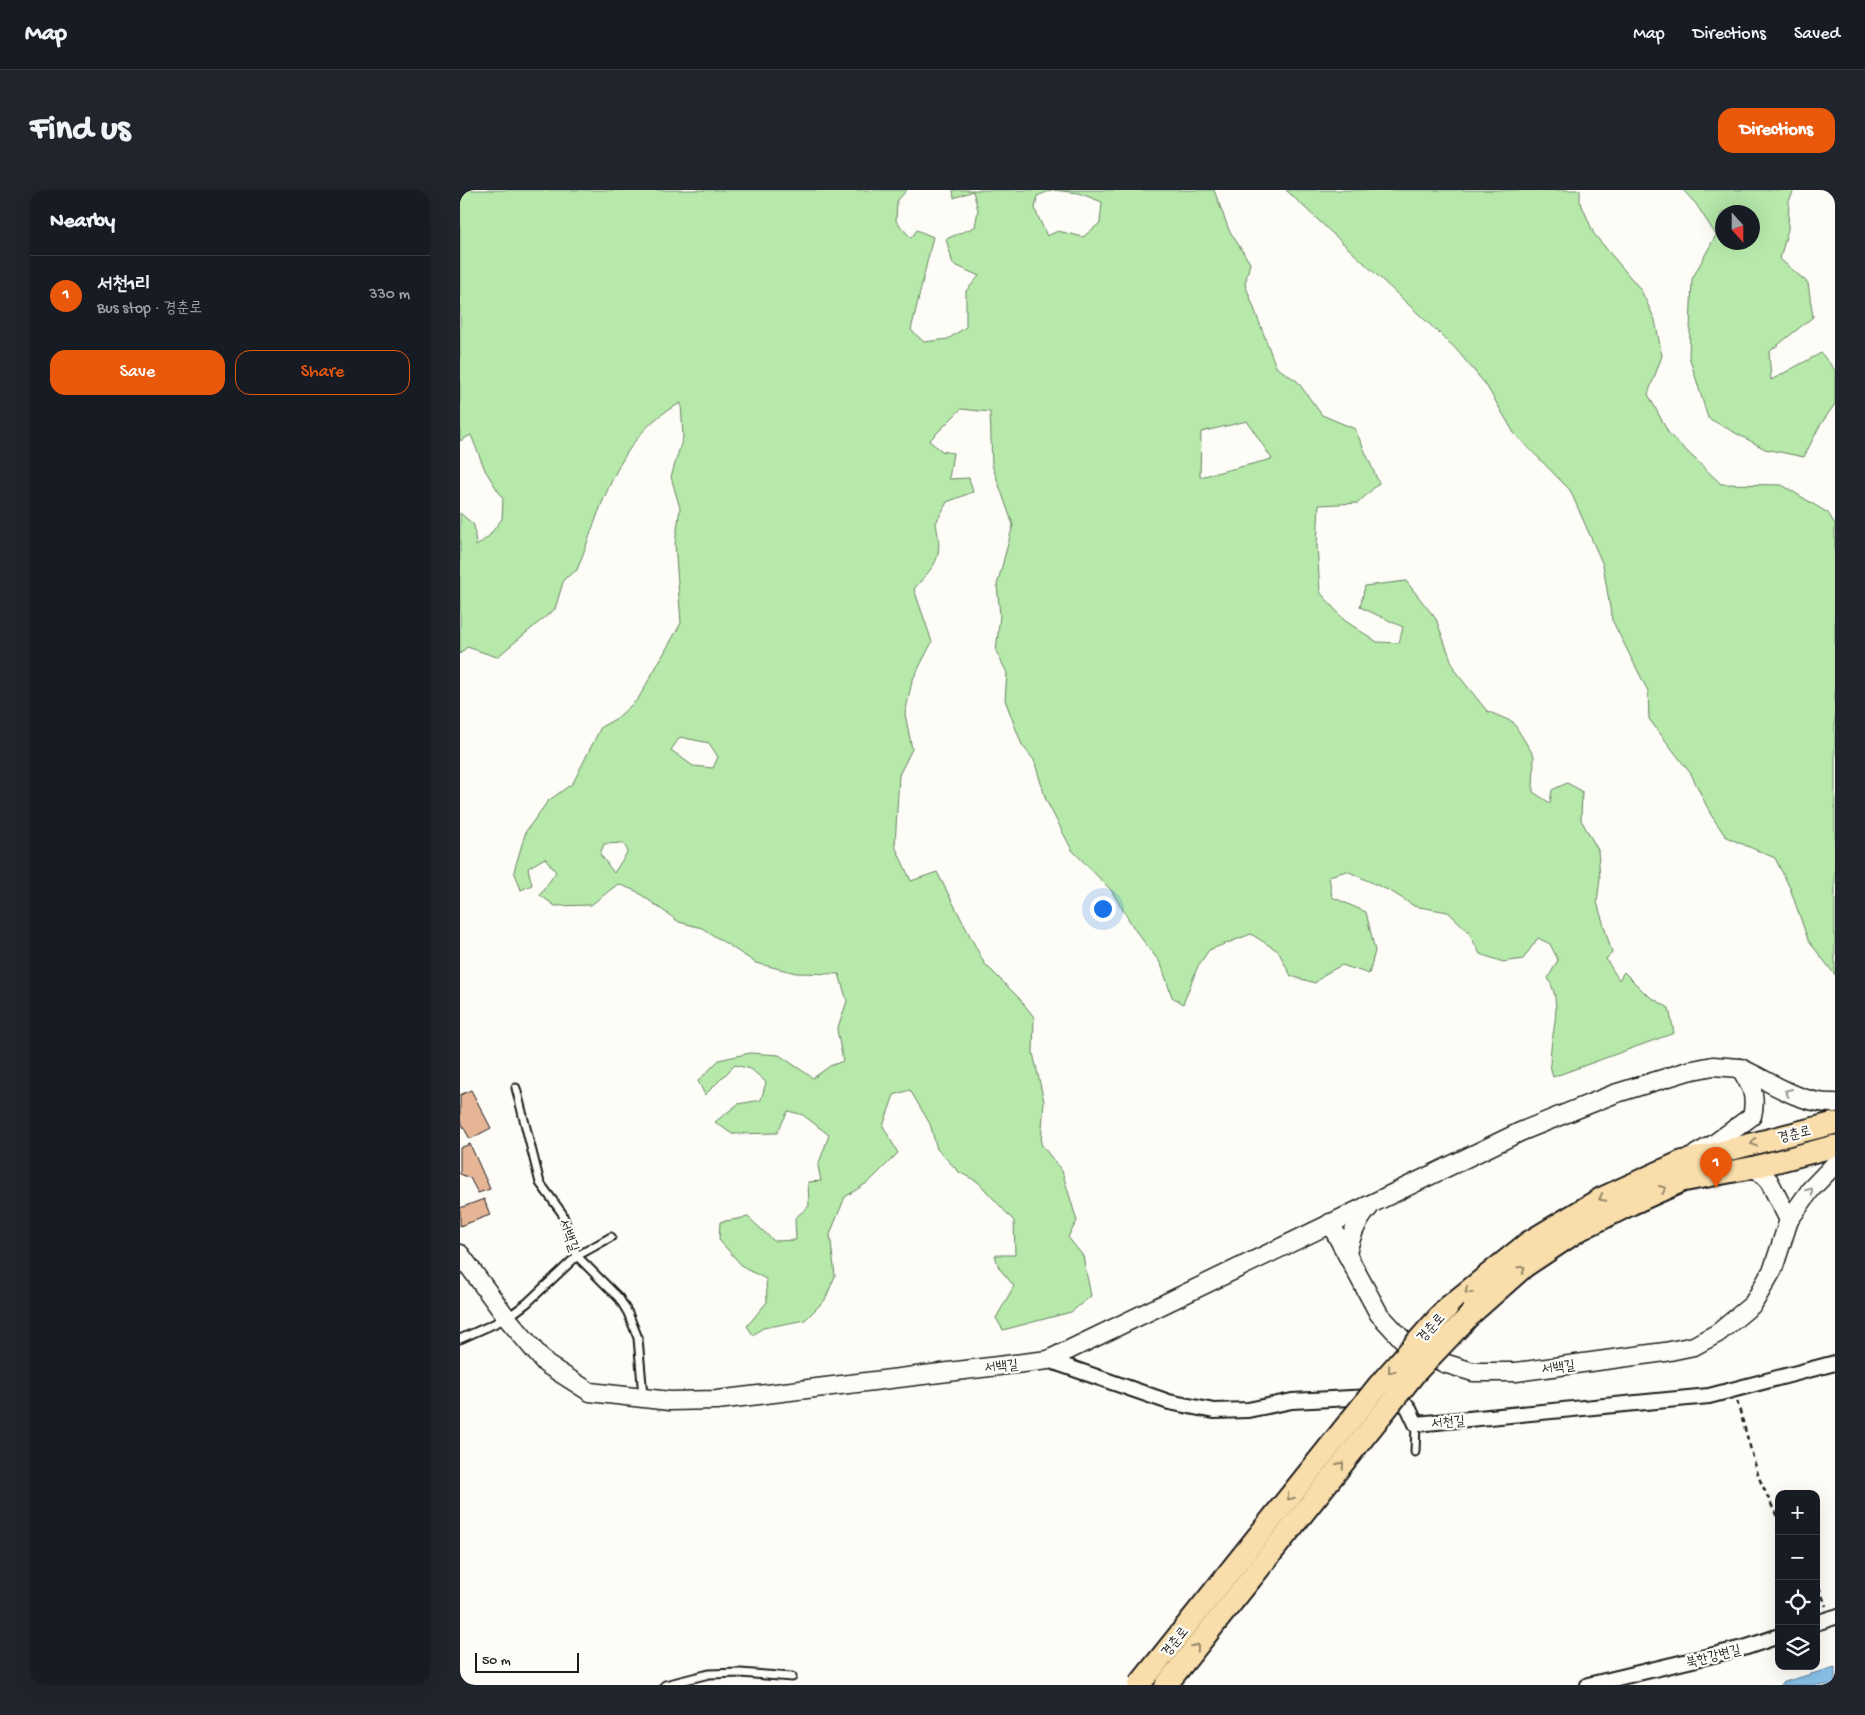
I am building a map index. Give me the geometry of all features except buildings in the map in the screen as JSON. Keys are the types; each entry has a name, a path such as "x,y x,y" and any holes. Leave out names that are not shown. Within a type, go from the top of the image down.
{"main road":[{"name":"경춘로","path":"1139,1685 1378,1386 1447,1308 1537,1237 1602,1198 1681,1162 1835,1123"},
{"name":"경춘로","path":"1166,1685 1415,1373 1472,1312 1525,1266 1579,1230 1682,1181 1755,1167 1835,1146"}],"street":[{"name":"서백길","path":"460,1254 507,1318 546,1364 590,1392 643,1399 717,1400 759,1397 1048,1360 1520,1132 1614,1094 1688,1071 1713,1066 1740,1068"},
{"path":"1740,1068 1802,1098 1824,1104 1835,1103"},
{"path":"1681,1162 1714,1144 1752,1116 1755,1102 1753,1088 1740,1068"},
{"name":"서백길","path":"1330,1223 1380,1314 1403,1340 1444,1363 1473,1372 1516,1372 1665,1352 1694,1346 1718,1333 1752,1304 1773,1269 1789,1220 1811,1189 1835,1164"},
{"path":"1755,1167 1769,1181 1789,1220"},
{"path":"1347,1254 1350,1236 1357,1220 1371,1203"},
{"name":"서천길","path":"1048,1360 1169,1402 1214,1411 1248,1410 1292,1401 1370,1397 1396,1399 1408,1407 1416,1424 1709,1396 1835,1363"},
{"path":"1820,1622 1833,1618"},
{"name":"북한강변길","path":"1588,1685 1747,1647 1775,1637"}],"lane":[{"name":"서백길","path":"516,1088 540,1182 562,1213 577,1256 619,1298 628,1313 638,1338 643,1399"},
{"path":"460,1339 507,1318 527,1303 577,1256 611,1237"},
{"path":"1415,1452 1416,1424"},
{"path":"665,1685 709,1674 740,1672 792,1677"}],"path":[{"path":"1727,1392 1736,1397 1759,1478 1775,1512"},
{"path":"1816,1580 1833,1618"}],"green space":[{"path":"460,190 907,190 897,201 896,221 911,238 917,230 933,237 911,330 924,342 948,339 966,327 966,291 979,276 953,264 946,239 975,227 978,210 973,191 954,198 953,190 1052,190 1037,196 1035,210 1047,236 1058,231 1083,237 1100,223 1102,202 1079,193 1053,190 1214,190 1229,230 1250,263 1245,284 1276,367 1297,381 1322,415 1355,429 1379,483 1358,503 1319,505 1317,545 1320,592 1344,620 1377,642 1399,643 1403,627 1360,607 1365,586 1406,581 1436,619 1455,671 1487,711 1513,722 1534,756 1533,792 1550,803 1552,790 1567,783 1582,791 1581,820 1598,850 1600,879 1597,902 1612,953 1606,959 1619,980 1624,972 1647,995 1669,1008 1674,1033 1553,1077 1550,1066 1550,1054 1556,1004 1554,991 1548,978 1558,960 1550,944 1538,938 1523,959 1503,962 1480,954 1468,931 1448,912 1414,906 1392,892 1347,871 1329,876 1332,897 1366,912 1375,951 1369,974 1342,965 1327,973 1315,983 1291,976 1278,951 1251,934 1209,950 1198,966 1183,1004 1172,997 1161,964 1135,930 1111,890 1072,850 1046,800 1034,760 1022,745 1005,700 1007,673 996,651 1000,615 997,585 1013,525 992,465 990,412 961,409 929,441 942,451 953,453 949,479 969,478 973,492 947,502 936,523 939,545 936,560 914,589 932,642 912,681 905,714 912,749 899,775 895,846 911,881 937,872 984,963 1019,998 1034,1017 1033,1053 1044,1101 1041,1144 1062,1171 1077,1221 1068,1237 1083,1256 1091,1296 1071,1312 1003,1330 996,1318 1014,1286 999,1268 995,1255 1015,1255 1014,1221 978,1182 959,1172 937,1149 930,1124 910,1090 894,1095 883,1126 898,1153 870,1181 845,1197 830,1234 835,1276 825,1300 805,1320 763,1328 753,1335 747,1326 767,1302 766,1279 744,1268 719,1240 720,1222 748,1217 774,1241 796,1240 795,1218 809,1206 808,1182 821,1181 818,1166 829,1135 803,1115 788,1111 777,1133 732,1134 715,1122 738,1104 761,1100 766,1082 751,1069 735,1065 705,1095 698,1081 719,1060 750,1053 779,1055 813,1078 830,1066 843,1061 837,1030 847,1001 839,974 796,973 756,963 702,928 679,922 636,891 618,884 591,905 555,906 540,895 556,872 545,858 528,868 532,885 521,890 514,871 526,831 548,801 573,783 601,727 617,718 638,699 681,623 675,544 680,508 671,477 683,437 681,403 660,416 642,433 627,453 614,475 577,570 564,579 555,609 497,657 467,647 460,654 460,513 474,525 476,546 488,537 502,519 503,499 485,470 471,435 460,441","holes":["1247,421 1272,459 1200,477 1201,432","680,737 709,743 718,757 713,768 693,766 671,750","623,843 628,851 614,873 600,854 604,844"]},
{"path":"1286,190 1580,190 1580,201 1594,234 1641,290 1655,320 1662,356 1648,394 1669,434 1721,484 1782,485 1828,513 1835,524 1835,975 1808,940 1790,888 1775,858 1726,837 1711,815 1691,774 1649,719 1648,691 1612,620 1603,565 1570,490 1514,433 1486,385 1455,348"},
{"path":"1683,190 1794,190 1789,201 1788,229 1780,259 1808,283 1813,317 1769,352 1771,380 1821,353 1835,370 1835,404 1819,427 1804,457 1765,449 1708,418 1689,356 1692,279 1715,237 1715,250 1760,250 1760,205 1715,205 1715,233 1696,204"}],"water":[{"path":"1835,1667 1835,1685 1781,1685 1781,1683"}],"place":[{"name":"서천1리","path":"1716,1188"}]}
